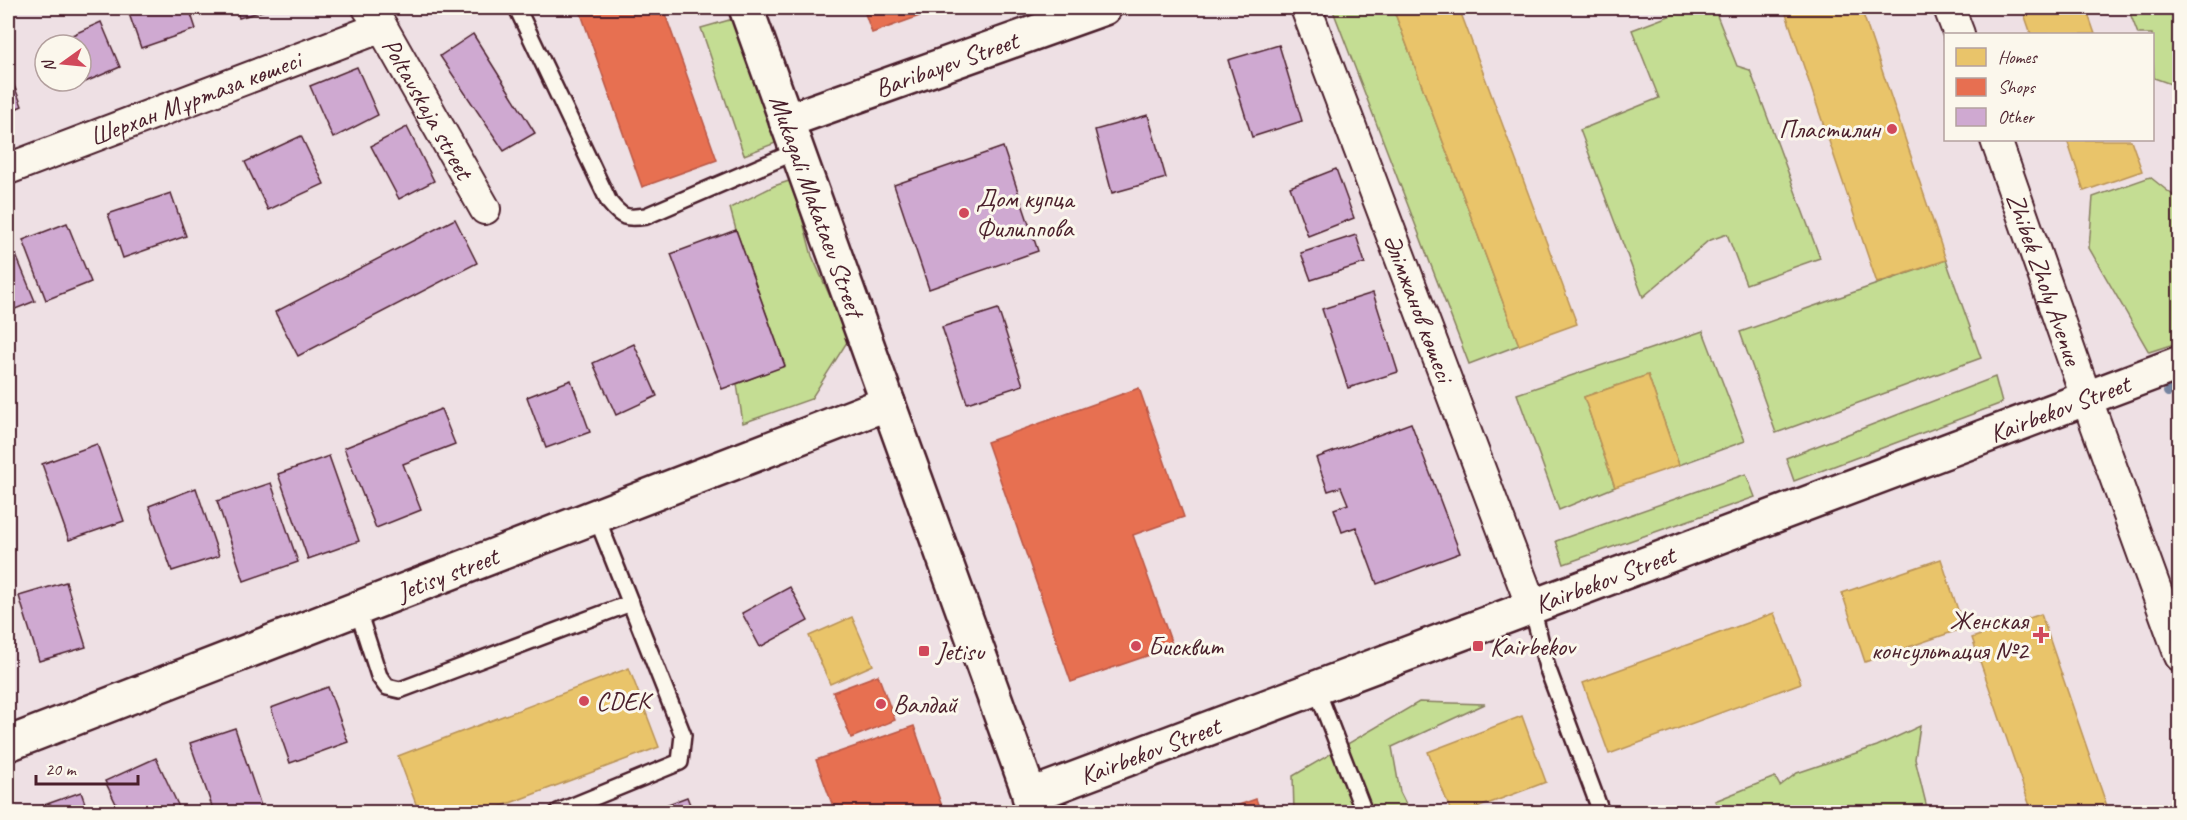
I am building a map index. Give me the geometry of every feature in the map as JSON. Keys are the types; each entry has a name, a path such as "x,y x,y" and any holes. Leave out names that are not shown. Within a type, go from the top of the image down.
{"main road":[{"name":"Mukagali Makataev Street","path":"746,8 888,403 1041,808"},
{"name":"Baribayev Street","path":"792,136 1104,8"},
{"name":"Kairbekov Street","path":"1041,808 1316,688 2180,363"},
{"name":"Jetisy street","path":"8,744 888,403"}],"street":[{"name":"Әлімжанов көшесі","path":"1306,8 1532,607"},
{"path":"1949,8 1959,33"},
{"name":"Шерхан Мұртаза көшесі","path":"8,169 375,17"},
{"name":"Poltavskaja street","path":"375,17 485,209"},
{"name":"Zhibek Zholy Avenue","path":"1996,141 2180,656"}],"lane":[{"path":"517,8 609,202 619,214 630,218 646,216 792,136"},
{"path":"558,813 680,762 683,735 596,516"},
{"path":"357,608 379,676 387,687 400,690 631,603"},
{"path":"1532,607 1547,667 1601,813"},
{"path":"1316,688 1364,813"}],"green space":[{"path":"1332,8 1393,8 1519,345 1469,364"},
{"path":"1690,8 1714,8 1737,66 1750,70 1820,258 1746,284 1727,234 1708,241 1643,297 1580,130 1659,98 1632,30"},
{"path":"2128,8 2179,8 2179,87 2154,78 2154,33 2138,33"},
{"path":"733,19 778,142 744,155 701,28"},
{"path":"2150,177 2179,200 2180,342 2149,352 2089,248 2093,197"},
{"path":"792,180 812,256 849,339 811,399 743,423 737,384 785,365 730,208 774,186"},
{"path":"1946,260 1981,358 1776,433 1740,332"},
{"path":"1703,331 1745,441 1679,465 1648,375 1584,397 1615,487 1559,510 1517,394"},
{"path":"1995,377 2002,403 1794,481 1786,458"},
{"path":"1746,474 1755,497 1564,564 1556,541"},
{"path":"1419,702 1485,704 1392,747 1400,792 1410,812 1294,812 1293,776"},
{"path":"1920,726 1915,759 1928,812 1720,812 1715,801 1775,777 1780,786 1797,773 1877,746"}],"building: Homes":[{"path":"1393,8 1459,8 1577,324 1519,345"},
{"path":"1784,8 1861,8 1946,260 1877,283"},
{"path":"2022,8 2086,8 2095,33 2031,33"},
{"path":"2180,123 2180,150 2172,126"},
{"path":"2067,141 2131,141 2142,171 2084,191"},
{"path":"1648,375 1679,465 1615,487 1584,397"},
{"path":"1941,559 1964,628 1865,662 1842,593"},
{"path":"1774,613 1801,683 1609,754 1583,683"},
{"path":"2041,614 2109,812 2032,812 1972,638"},
{"path":"852,617 873,665 830,684 809,636"},
{"path":"629,668 659,747 486,812 419,812 398,756"},
{"path":"1522,716 1546,782 1466,812 1451,812 1428,752"}],"building: Shops":[{"path":"579,8 663,8 717,160 642,187"},
{"path":"863,8 942,8 872,33"},
{"path":"1139,388 1184,517 1133,535 1173,647 1071,682 987,442"},
{"path":"878,675 895,720 851,738 833,692"},
{"path":"914,726 944,812 835,812 816,760"},
{"path":"1256,799 1261,812 1219,812"}],"building: Other":[{"path":"127,8 189,8 196,29 141,48"},
{"path":"236,8 272,8 239,18"},
{"path":"101,22 120,67 93,79 93,33 77,33"},
{"path":"473,34 535,133 504,151 440,56"},
{"path":"1279,45 1302,121 1252,137 1228,60"},
{"path":"357,67 378,115 333,138 310,86"},
{"path":"8,70 22,106 8,112"},
{"path":"1148,115 1166,178 1112,193 1095,130"},
{"path":"407,127 434,181 399,199 371,146"},
{"path":"301,136 324,184 268,210 245,162"},
{"name":"Дом купца Филиппова","path":"1003,147 1038,251 929,289 894,185"},
{"path":"1336,169 1354,218 1308,236 1290,187"},
{"path":"171,193 186,236 123,258 108,214"},
{"path":"455,219 477,263 298,356 275,312"},
{"path":"67,223 91,282 46,300 23,240"},
{"path":"736,230 785,366 722,389 671,254"},
{"path":"1356,235 1365,263 1311,280 1301,253"},
{"path":"8,236 35,301 8,312"},
{"path":"1373,293 1398,372 1348,388 1322,309"},
{"path":"998,309 1023,385 967,403 942,327"},
{"path":"634,344 657,396 616,415 593,363"},
{"path":"571,380 590,432 546,448 527,397"},
{"path":"441,409 455,444 403,464 421,510 376,528 344,448"},
{"path":"1411,423 1460,553 1377,584 1356,527 1342,532 1334,509 1348,504 1341,487 1328,491 1316,458"},
{"path":"97,444 124,521 69,540 42,464"},
{"path":"329,456 359,541 308,559 278,474"},
{"path":"271,483 298,562 244,581 217,501"},
{"path":"196,488 219,556 172,571 149,506"},
{"path":"66,582 86,647 39,661 19,596"},
{"path":"790,587 808,621 760,647 742,613"},
{"path":"328,687 348,742 290,763 271,708"},
{"path":"235,728 263,812 214,812 190,743"},
{"path":"156,758 179,807 167,812 120,812 105,781"},
{"path":"81,792 88,812 34,812 33,809"},
{"path":"687,797 693,812 647,812"}],"waterway":[{"path":"2168,392 2180,388"}],"place":[{"name":"Пластилин","path":"1892,129"},
{"name":"Дом купца Филиппова","path":"964,213"},
{"name":"Женская консультация №2","path":"2041,635"},
{"name":"Бисквит","path":"1136,646"},
{"name":"Kairbekov","path":"1478,646"},
{"name":"Jetisu","path":"924,651"},
{"name":"CDEK","path":"584,701"},
{"name":"Валдай","path":"881,704"}]}
